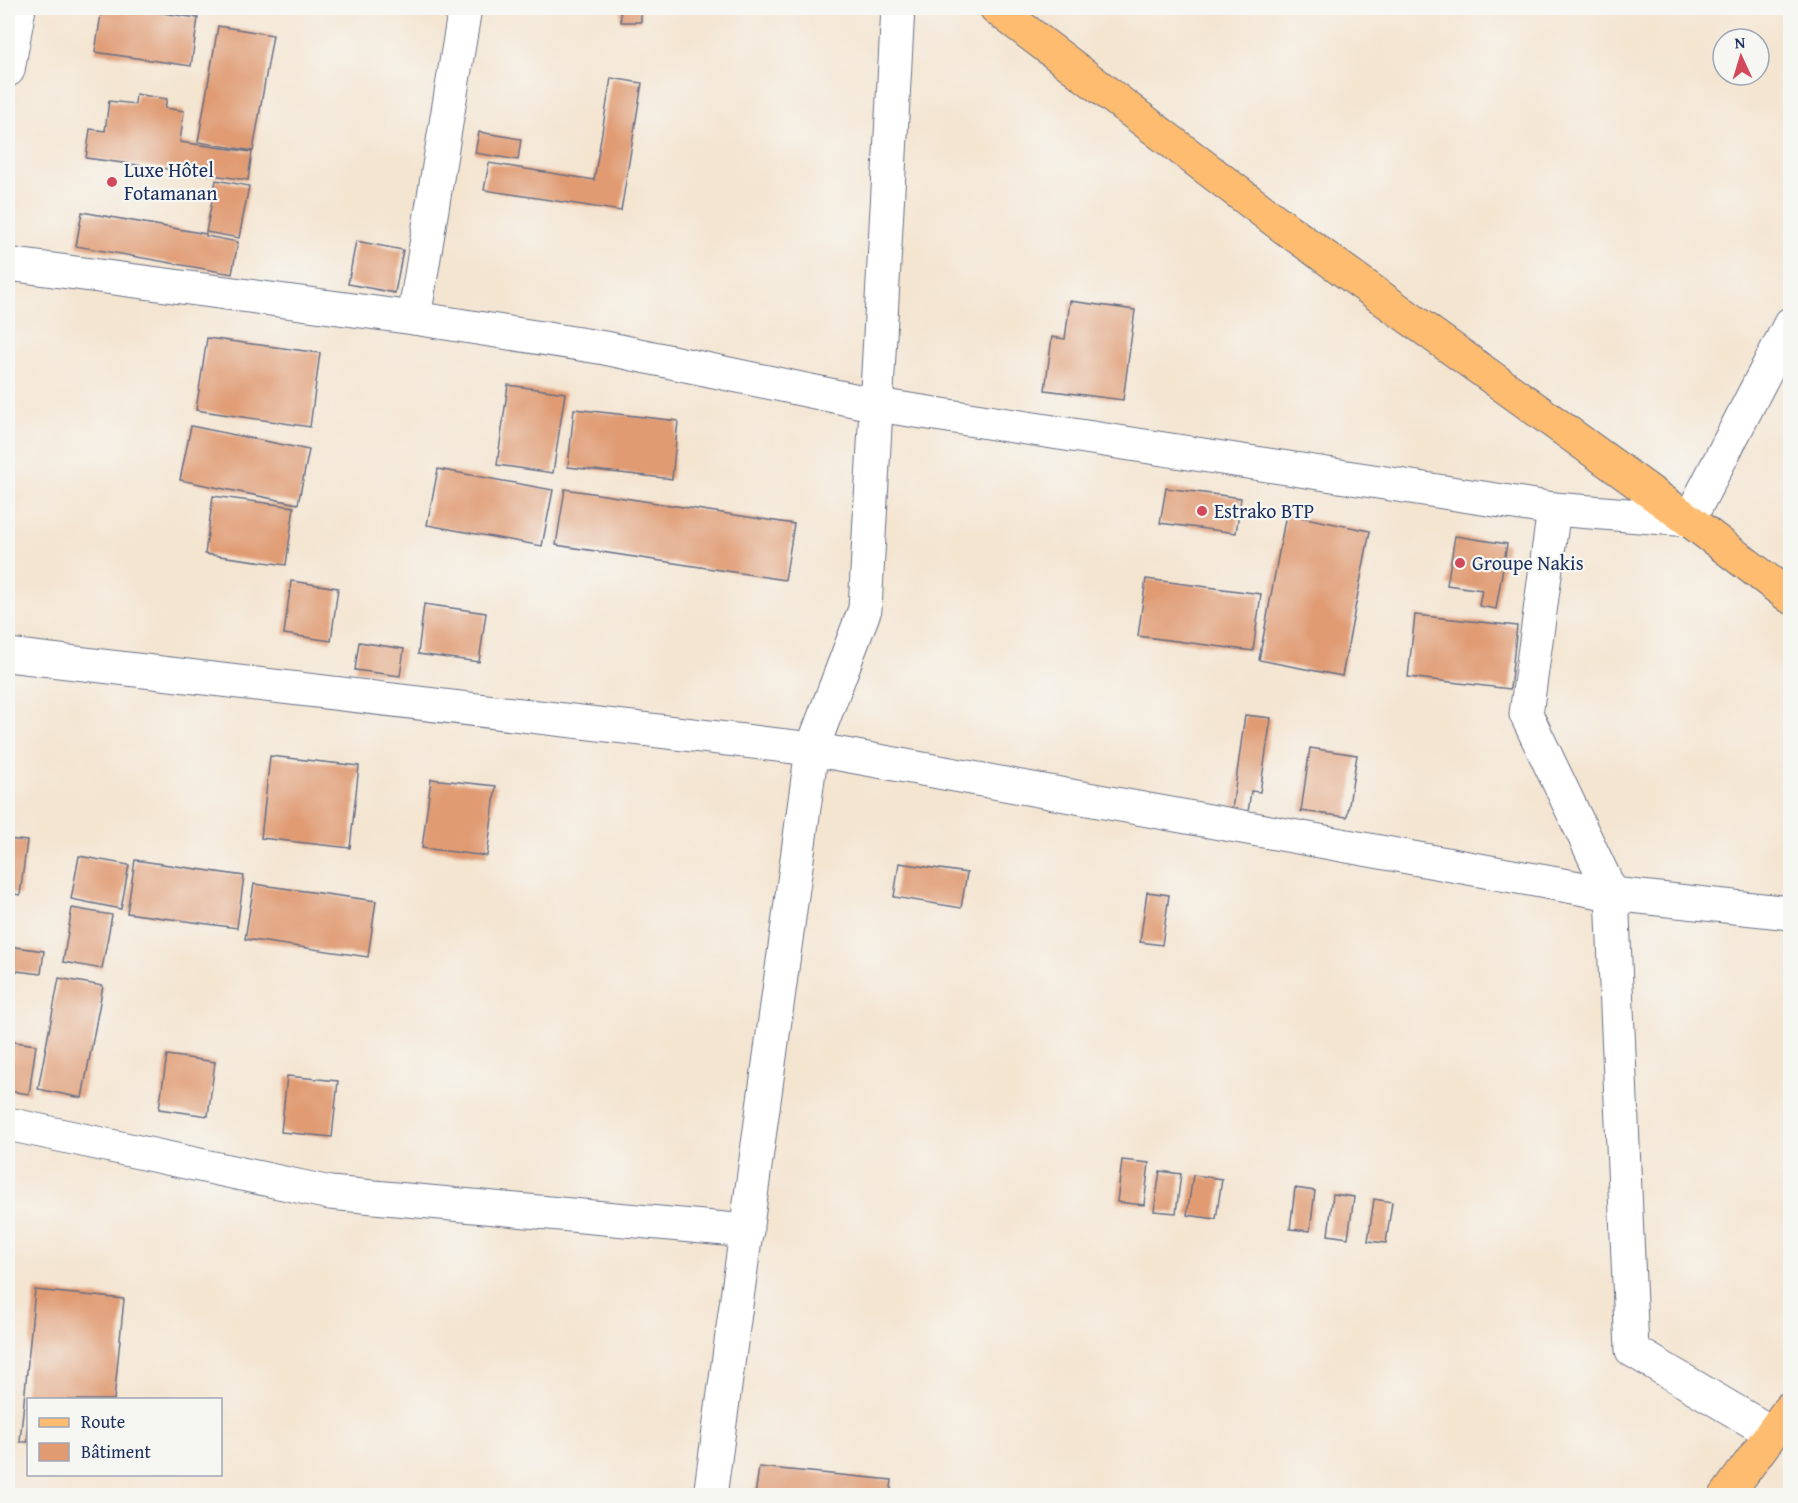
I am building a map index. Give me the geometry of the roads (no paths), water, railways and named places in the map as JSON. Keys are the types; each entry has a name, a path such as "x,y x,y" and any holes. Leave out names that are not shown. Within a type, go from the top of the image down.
{"main road":[{"path":"996,8 1286,228 1689,520 1791,597"},
{"path":"1726,1496 1781,1420"}],"street":[{"path":"8,70 19,8"},
{"path":"414,318 465,8"},
{"path":"710,1496 812,749 865,609 898,8"},
{"path":"8,264 414,318 605,348 877,405 1554,509 1689,520 1791,324"},
{"path":"1554,509 1526,714 1612,894 1632,1350 1781,1420"},
{"path":"8,655 812,749 1612,894 1791,913"},
{"path":"8,1124 330,1193 747,1231"}],"place":[{"name":"Luxe Hôtel Fotamanan","path":"112,182"},
{"name":"Estrako BTP","path":"1202,511"},
{"name":"Groupe Nakis","path":"1460,563"}]}
